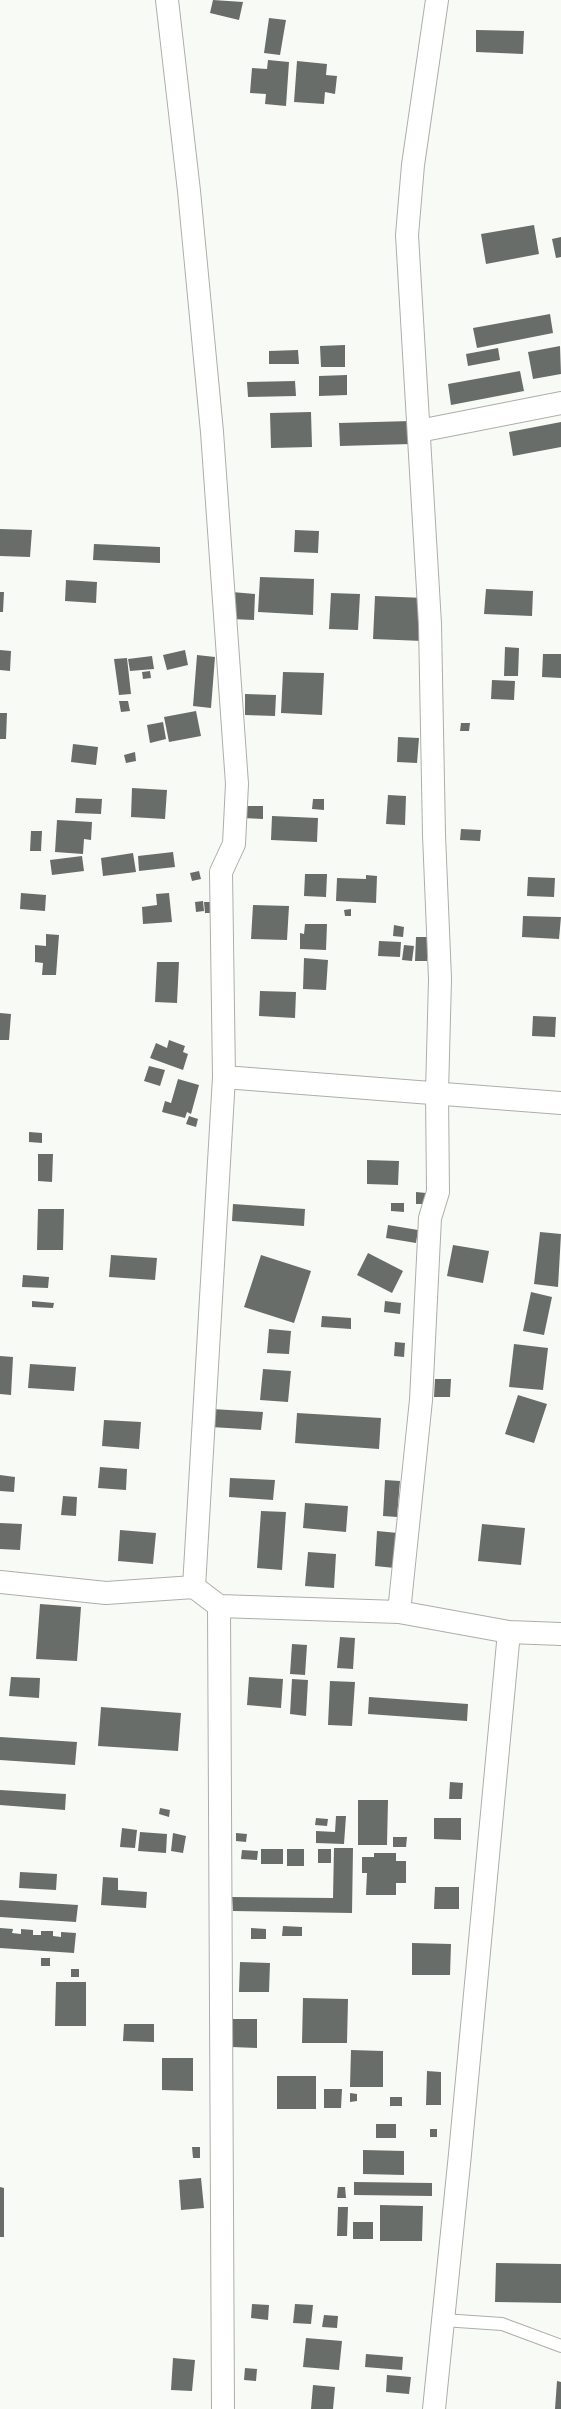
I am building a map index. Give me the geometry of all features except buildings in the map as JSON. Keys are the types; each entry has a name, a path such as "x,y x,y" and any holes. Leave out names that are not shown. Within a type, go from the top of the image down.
{"street":[{"path":"167,0 189,191 212,432 237,784 234,844 221,872 224,1077 194,1588"},
{"path":"399,1612 421,1400 430,1218 438,1192 437,1093 440,979 434,835 430,624 407,235 413,165 437,0"},
{"path":"419,431 561,403"},
{"path":"224,1077 561,1103"},
{"path":"0,1582 106,1593 194,1588 219,1606 399,1612 509,1632 561,1634"},
{"path":"219,1606 223,2409"},
{"path":"434,2409 509,1632"}],"lane":[{"path":"443,2320 502,2324 561,2346"}]}
